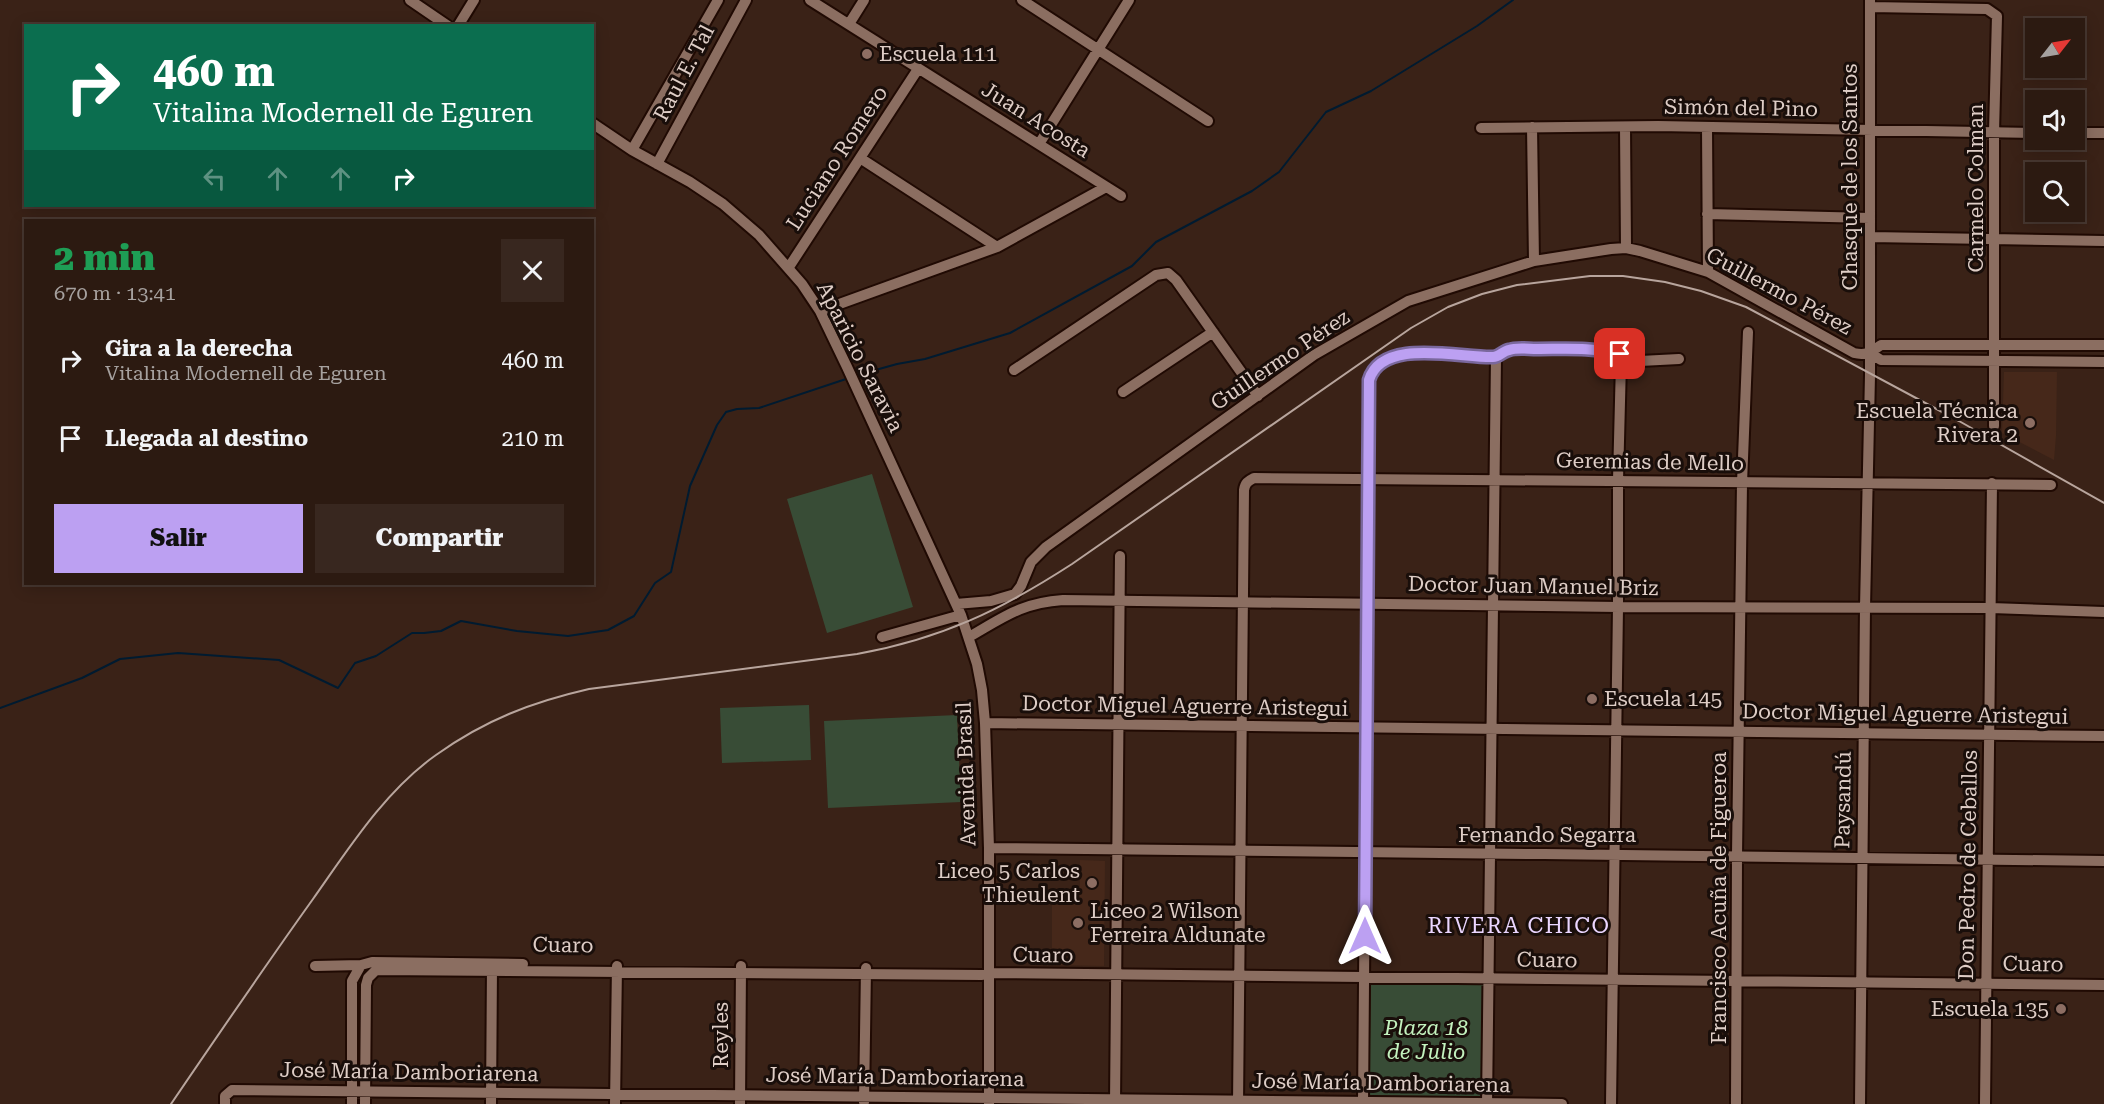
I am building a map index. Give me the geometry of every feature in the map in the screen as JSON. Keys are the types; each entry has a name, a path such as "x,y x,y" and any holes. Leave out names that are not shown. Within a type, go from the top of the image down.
{"street":[{"path":"410,0 445,24"},
{"path":"459,24 474,0"},
{"name":"Raul E. Tal","path":"632,150 718,0"},
{"name":"Raul E. Tal","path":"657,164 746,0"},
{"name":"Juan Acosta","path":"810,0 1120,196"},
{"path":"849,24 864,0"},
{"path":"1022,0 1208,121"},
{"path":"1039,144 1129,0"},
{"name":"Carmelo Colman","path":"1870,3 1987,9 1997,16 1994,132 1994,426"},
{"name":"Chasque de los Santos","path":"1869,353 1870,3"},
{"name":"Luciano Romero","path":"789,267 918,69"},
{"name":"Aparicio Saravia","path":"594,124 632,150 690,182 723,204 759,235 789,267 820,311 963,620"},
{"path":"1532,127 1534,261"},
{"path":"1707,127 1708,272"},
{"name":"Simón del Pino","path":"1481,128 1707,127 2025,133"},
{"path":"1625,128 1626,248"},
{"path":"2085,133 2104,133"},
{"path":"860,158 997,247"},
{"path":"820,311 997,247 1106,187"},
{"path":"1707,214 1870,218"},
{"path":"1870,237 2104,241"},
{"name":"Guillermo Pérez","path":"956,604 991,601 1016,594 1022,586 1030,562 1046,547 1314,355 1408,301 1534,261 1626,248 1708,272 1854,353 1861,355 1869,353 1881,360 2104,362"},
{"path":"1014,370 1156,275 1167,273 1176,280 1258,396"},
{"path":"1123,392 1213,332"},
{"name":"Francisco Acuña de Figueroa","path":"1736,1104 1737,855 1743,483 1748,332"},
{"path":"1869,353 1881,345 2104,345"},
{"path":"1363,1103 1369,380 1375,368 1388,359 1417,353 1496,357 1509,349 1600,349 1620,358 1679,359"},
{"name":"Paysandú","path":"1860,1104 1869,353"},
{"path":"1487,1103 1496,357"},
{"path":"1611,1104 1620,358"},
{"name":"Geremias de Mello","path":"1244,603 1244,485 1254,478 2051,485"},
{"name":"Don Pedro de Ceballos","path":"1985,1104 1992,483"},
{"path":"1115,1102 1120,556"},
{"name":"Doctor Juan Manuel Briz","path":"969,637 1018,608 1035,603 1063,600 1618,607 1991,608 2104,612"},
{"path":"1238,1102 1244,603"},
{"path":"882,637 963,620"},
{"name":"Avenida Brasil","path":"963,620 981,682 985,723 989,848 989,1101"},
{"name":"Doctor Miguel Aguerre Aristegui","path":"985,723 2104,736"},
{"name":"Fernando Segarra","path":"989,848 1862,856 2104,861"},
{"name":"Cuaro","path":"315,966 361,965 372,962 492,967 866,971 982,969 990,973 1117,975 2104,985"},
{"path":"352,1104 352,981 361,965"},
{"path":"491,1098 492,967"},
{"name":"Cuaro","path":"365,1092 366,985 372,972 376,970 492,967"},
{"path":"615,1099 617,968"},
{"name":"Reyles","path":"740,1100 741,969"},
{"path":"864,1101 866,971"},
{"name":"José María Damboriarena","path":"225,1104 225,1096 232,1090 365,1092 491,1098 1562,1104"},
{"path":"365,1092 365,1104"}],"shaded area":[{"name":"Escuela Técnica Rivera 2","path":"2004,372 2057,372 2054,460 2002,433"},
{"name":"Liceo 2 Wilson Ferreira Aldunate","path":"1080,860 1105,861 1104,966 1052,965 1052,903 1080,903"}],"green space":[{"path":"872,474 913,607 827,633 787,499"},
{"path":"809,705 811,760 722,763 720,708"},
{"path":"957,715 961,802 828,808 824,721"},
{"path":"363,974 361,1086 356,1087 357,981"},
{"name":"Plaza 18 de Julio","path":"1371,981 1484,984 1482,1099 1369,1097"}],"waterway":[{"path":"854,376 925,359 1010,333 1132,266 1156,242 1252,191 1279,172 1326,112 1371,91 1477,26 1513,0"},
{"path":"0,708 82,678 120,659 178,653 279,660 338,688 355,663 376,656 412,633 441,631 461,621 517,631 568,636 608,630 634,616 655,583 671,572 690,486 717,425 726,412 759,408 849,378"}],"railway":[{"path":"171,1104 369,821 418,769 454,743 491,722 528,706 589,689 857,654 916,640 969,621 995,609 1072,564 1411,328 1448,307 1482,294 1517,285 1590,276 1623,276 1665,282 1701,291 1746,307 1959,421 2104,503"}],"place":[{"name":"Escuela 111","path":"867,54"},
{"name":"Escuela Técnica Rivera 2","path":"2030,423"},
{"name":"Escuela 145","path":"1592,699"},
{"name":"Liceo 5 Carlos Thieulent","path":"1092,883"},
{"name":"Liceo 2 Wilson Ferreira Aldunate","path":"1078,923"},
{"name":"Escuela 135","path":"2061,1009"}],"district":[{"name":"RIVERA CHICO","path":"1519,925"}],"route":[{"path":"1365,936 1369,380 1371,373 1388,359 1417,353 1496,357 1509,349 1600,349 1620,354"}]}
